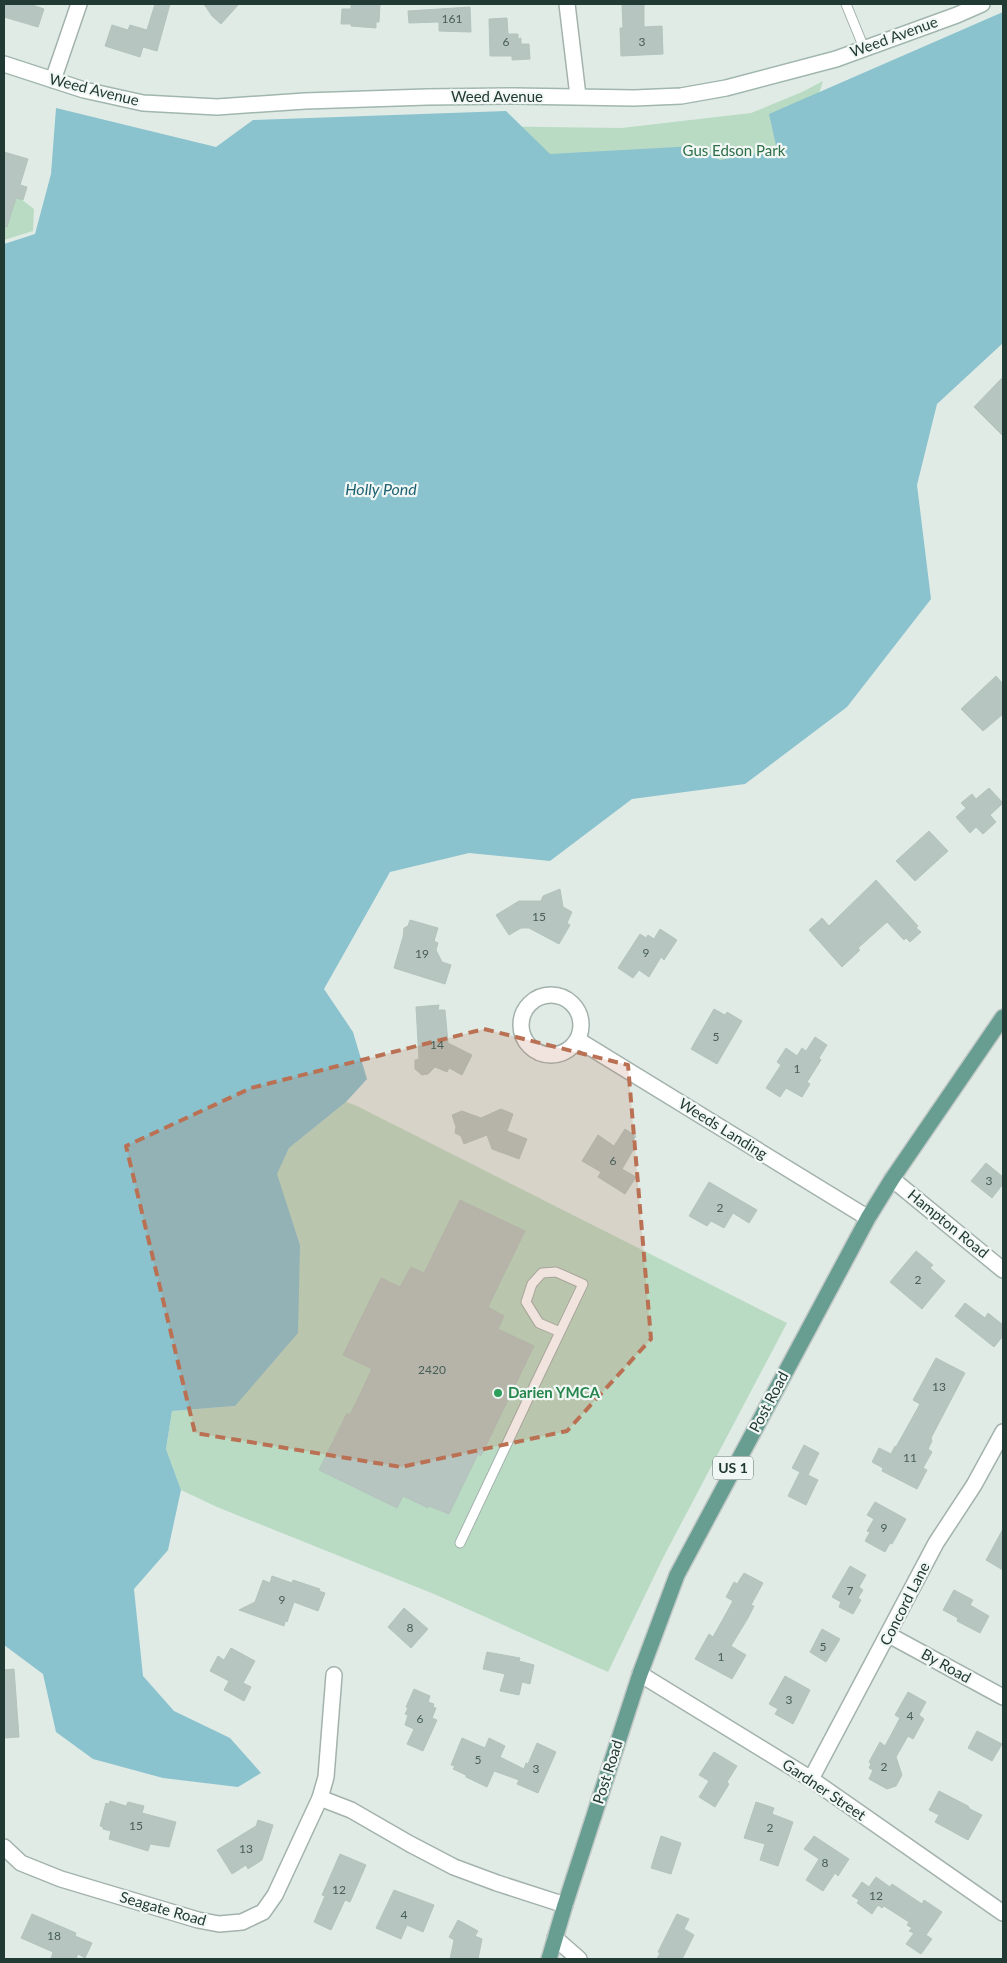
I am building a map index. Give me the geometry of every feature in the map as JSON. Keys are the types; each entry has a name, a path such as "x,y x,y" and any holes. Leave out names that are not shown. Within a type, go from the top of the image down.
{"main road":[{"name":"Post Road","path":"549,1959 564,1905 640,1674 677,1575 868,1218 892,1178 1003,1017"}],"street":[{"path":"53,80 79,4"},
{"path":"567,4 578,96"},
{"name":"Weed Avenue","path":"4,64 84,90 143,103 217,106 408,98 578,96 634,98 690,94 772,77 836,58 982,4"},
{"path":"551,995 566,999 577,1009 581,1019 581,1030 578,1040 572,1048 557,1054 542,1054 533,1049 526,1041 522,1031 522,1020 525,1010 532,1002 541,997 551,995"},
{"name":"Weeds Landing","path":"578,1040 868,1218"},
{"name":"Hampton Road","path":"892,1178 1003,1270"},
{"name":"Concord Lane","path":"811,1780 936,1543 974,1485 1003,1432"},
{"name":"By Road","path":"889,1635 1003,1697"},
{"name":"Gardner Street","path":"640,1674 811,1780 1003,1913"},
{"name":"Seagate Road","path":"4,1847 21,1863 61,1879 198,1920 220,1924 242,1922 264,1912 275,1895 320,1798 326,1777 334,1675"},
{"path":"320,1798 352,1810 454,1867 564,1905"},
{"path":"555,1938 579,1959"}],"lane":[{"path":"846,4 864,48"},
{"path":"460,1543 583,1284 556,1272 542,1273 532,1284 526,1302 540,1323 560,1332"}],"highlighted area":[{"path":"484,1029 628,1065 651,1339 567,1431 401,1467 195,1433 126,1146 251,1088"}],"green space":[{"name":"Gus Edson Park","path":"823,81 805,139 789,166 575,180 474,126 621,128 751,113 802,92"},
{"path":"4,186 34,209 33,231 4,240"},
{"name":"Darien YMCA","path":"346,1102 787,1323 663,1558 608,1672 434,1594 217,1507 181,1490 166,1449 172,1411 235,1406 300,1245 276,1174 289,1148"}],"water":[{"name":"Holly Pond","path":"1003,12 1003,343 937,404 917,485 931,599 847,707 745,784 632,799 550,861 469,853 390,872 324,989 353,1032 367,1079 346,1102 289,1148 277,1174 300,1245 298,1333 235,1406 172,1411 166,1449 181,1490 168,1550 134,1589 143,1676 174,1711 230,1738 261,1773 238,1787 163,1778 93,1759 56,1732 43,1674 4,1645 4,244 35,234 51,174 56,108 216,147 253,120 506,111 550,154 695,146 720,160 777,150 769,114"}],"building":[{"path":"4,4 30,4 44,9 38,27 4,17"},
{"path":"155,4 170,4 157,51 143,47 140,57 105,46 112,25 128,30 130,25 147,30"},
{"path":"204,4 239,4 221,24 212,16"},
{"path":"351,4 380,4 379,22 376,22 376,28 341,24 342,9 351,9"},
{"path":"622,4 644,4 644,27 662,26 663,54 621,56 620,28 623,28"},
{"path":"470,7 471,32 439,31 439,22 409,23 408,11"},
{"path":"507,18 508,34 518,34 518,39 521,38 521,44 529,44 530,59 512,60 512,56 490,56 489,19"},
{"path":"4,152 28,159 20,185 27,187 23,200 16,198 7,227 4,226"},
{"path":"1003,377 1003,436 974,407"},
{"path":"996,676 1003,684 1003,714 983,731 961,709"},
{"path":"989,788 1003,803 990,815 996,822 983,834 976,827 970,833 956,817 966,808 961,803 972,794 976,799"},
{"path":"929,831 948,851 915,881 896,861"},
{"path":"876,880 918,926 916,928 921,932 910,942 906,938 904,940 887,922 858,948 860,950 842,967 809,930 822,918 829,926"},
{"path":"560,889 563,907 572,912 567,923 570,925 559,944 529,928 521,928 509,935 496,915 519,901 541,901 543,896"},
{"path":"410,920 438,928 434,941 438,943 436,950 442,962 451,965 445,984 394,968 404,928 408,926"},
{"path":"660,929 677,940 664,960 661,957 649,977 639,970 633,978 618,968 640,934 646,938 648,935 654,939"},
{"path":"439,1005 438,1010 445,1010 448,1043 472,1055 462,1075 449,1068 447,1072 435,1067 428,1074 422,1075 415,1069 415,1060 419,1059 416,1007"},
{"path":"714,1009 725,1015 727,1012 742,1021 717,1064 691,1049"},
{"path":"815,1037 827,1045 819,1058 821,1060 807,1082 810,1084 802,1097 786,1088 780,1097 766,1088 781,1065 777,1062 786,1048 797,1056 802,1048 806,1051"},
{"path":"501,1109 513,1114 507,1131 527,1139 519,1159 492,1149 487,1135 464,1144 461,1136 455,1133 456,1127 452,1115 462,1111 481,1118"},
{"path":"625,1129 636,1136 631,1144 635,1147 622,1169 636,1177 625,1194 598,1177 601,1172 582,1161 598,1135 614,1146"},
{"path":"986,1163 1003,1177 1003,1184 992,1198 971,1181"},
{"path":"709,1182 757,1210 749,1223 733,1213 724,1228 711,1221 707,1226 689,1216"},
{"path":"460,1200 525,1231 488,1307 504,1316 498,1329 534,1346 481,1456 478,1454 449,1514 429,1506 428,1508 403,1496 397,1508 319,1470 347,1413 350,1415 372,1369 343,1355 381,1278 400,1287 411,1267 424,1273"},
{"path":"916,1251 933,1265 930,1268 945,1281 922,1309 890,1282"},
{"path":"965,1303 985,1318 988,1313 1003,1325 1003,1336 994,1347 955,1316"},
{"path":"936,1358 965,1373 931,1438 932,1441 928,1449 932,1452 923,1468 927,1470 917,1489 882,1471 883,1468 872,1462 879,1448 891,1454 896,1447 920,1404 913,1400"},
{"path":"804,1445 819,1453 808,1475 818,1480 806,1505 788,1496 800,1472 792,1468"},
{"path":"875,1502 906,1519 892,1544 890,1543 885,1552 865,1541 870,1532 867,1531 874,1519 867,1515"},
{"path":"1003,1529 1003,1570 986,1560"},
{"path":"850,1566 866,1575 859,1587 863,1590 858,1598 861,1600 853,1614 839,1607 841,1602 832,1597"},
{"path":"744,1573 763,1583 751,1605 754,1606 748,1618 731,1646 746,1655 732,1679 695,1659 709,1634 713,1637 733,1601 726,1597 734,1582 737,1584"},
{"path":"272,1576 292,1583 293,1580 320,1589 319,1591 325,1593 318,1611 294,1602 284,1626 239,1610 255,1602 263,1580 270,1583"},
{"path":"954,1590 973,1600 970,1605 989,1616 980,1633 957,1621 958,1618 943,1610"},
{"path":"404,1608 428,1629 411,1648 388,1627"},
{"path":"822,1629 840,1639 826,1662 810,1652"},
{"path":"231,1648 255,1661 243,1683 251,1687 244,1701 224,1690 229,1681 210,1671 218,1656 224,1660"},
{"path":"487,1652 520,1658 519,1661 534,1665 530,1684 522,1682 519,1695 500,1691 505,1674 483,1669"},
{"path":"14,1669 19,1737 4,1738 4,1670"},
{"path":"785,1676 810,1690 793,1724 775,1714 778,1709 769,1704"},
{"path":"414,1689 430,1696 428,1702 434,1704 433,1707 436,1708 432,1718 437,1720 423,1751 407,1744 414,1729 405,1725 408,1715 405,1714"},
{"path":"908,1692 926,1702 919,1715 924,1719 913,1739 908,1736 896,1757 902,1775 896,1786 887,1789 869,1779 873,1770 869,1768 871,1764 869,1762 880,1742 885,1746 900,1718 895,1715"},
{"path":"977,1731 1002,1744 992,1761 968,1748"},
{"path":"462,1738 485,1748 489,1738 505,1746 500,1757 524,1769 537,1743 556,1752 538,1793 517,1784 519,1780 494,1771 487,1787 453,1769 455,1766 451,1765"},
{"path":"714,1752 737,1766 715,1807 699,1797 709,1781 699,1775"},
{"path":"939,1791 982,1815 968,1840 935,1822 939,1815 929,1810"},
{"path":"110,1801 126,1806 128,1802 144,1806 142,1813 176,1822 169,1847 150,1844 148,1851 109,1839 111,1831 100,1826 106,1803 109,1804"},
{"path":"756,1802 774,1808 772,1814 793,1822 778,1866 760,1860 765,1844 744,1838"},
{"path":"258,1820 273,1825 262,1860 248,1869 246,1865 232,1874 217,1850 256,1826"},
{"path":"661,1836 681,1843 671,1874 651,1868"},
{"path":"814,1836 849,1859 838,1876 835,1873 823,1891 806,1880 819,1859 804,1849"},
{"path":"340,1854 366,1865 350,1902 345,1900 331,1930 314,1922 325,1896 322,1895"},
{"path":"876,1877 890,1887 892,1884 922,1904 924,1900 942,1912 926,1935 932,1939 921,1954 906,1944 914,1933 909,1931 912,1928 907,1925 909,1922 884,1906 882,1908 878,1905 872,1914 857,1903 859,1900 852,1896 862,1882 869,1887"},
{"path":"394,1890 434,1905 423,1932 407,1925 401,1939 376,1928"},
{"path":"32,1914 76,1933 75,1936 92,1943 85,1958 78,1954 76,1959 51,1959 53,1952 21,1938"},
{"path":"677,1914 689,1919 684,1929 694,1935 682,1959 657,1959 660,1953 658,1952"},
{"path":"458,1920 478,1931 475,1936 482,1939 478,1959 450,1959 454,1940 449,1937"}],"place":[{"name":"Darien YMCA","path":"498,1393"}]}
